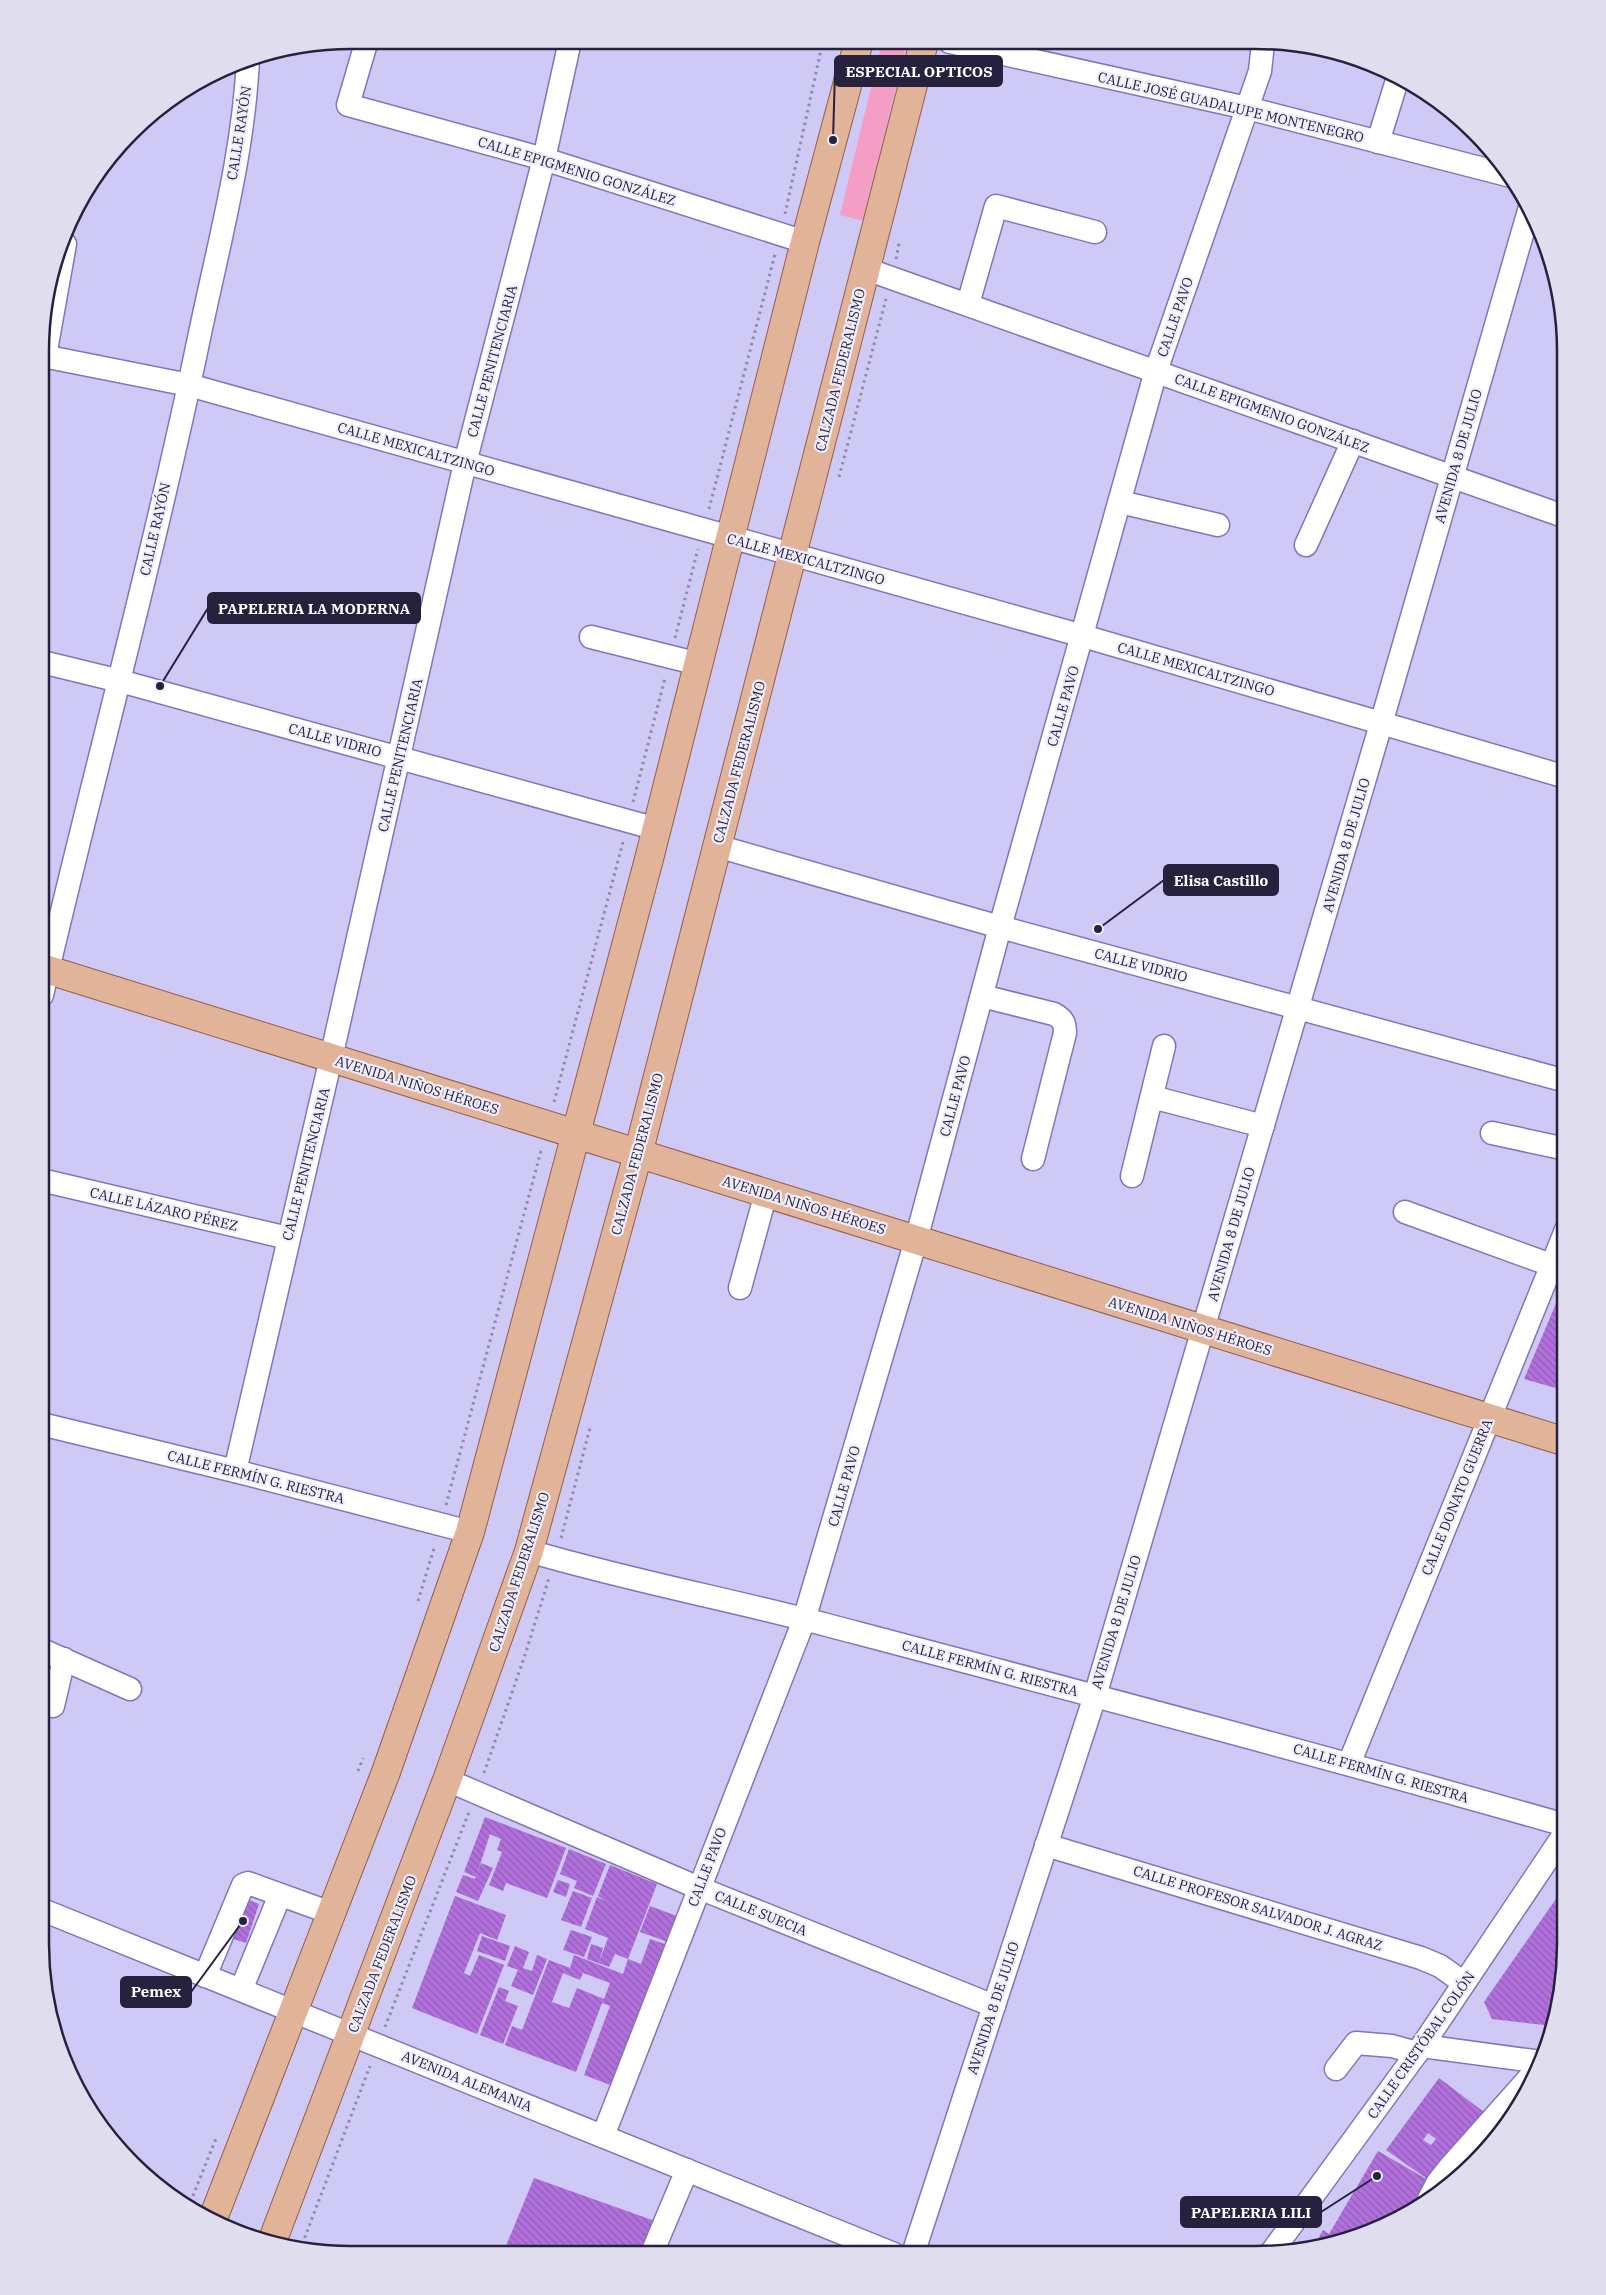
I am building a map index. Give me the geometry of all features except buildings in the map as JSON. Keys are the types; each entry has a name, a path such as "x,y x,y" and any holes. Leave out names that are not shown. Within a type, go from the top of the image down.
{"main road":[{"path":"215,2214 386,1772 470,1532 657,829 805,242 857,49"},
{"name":"CALZADA FEDERALISMO","path":"274,2236 292,2190 345,2032 447,1780 529,1551 638,1154 922,49"},
{"name":"AVENIDA NIÑOS HÉROES","path":"49,979 331,1058 1557,1439"}],"street":[{"name":"CALLE EPIGMENIO GONZÁLEZ","path":"364,49 348,106 544,159 805,242"},
{"name":"CALLE PENITENCIARIA","path":"235,1471 331,1058 465,463 544,159 568,49"},
{"name":"CALLE JOSÉ GUADALUPE MONTENEGRO","path":"982,49 1247,108 1499,173"},
{"name":"CALLE PAVO","path":"603,2136 804,1620 916,1240 1000,927 1156,371 1260,71 1262,49"},
{"name":"CALLE RAYÓN","path":"49,958 120,681 189,385 238,153 248,67"},
{"path":"1378,142 1396,84"},
{"path":"968,304 996,206 1095,232"},
{"name":"AVENIDA 8 DE JULIO","path":"916,2246 1095,1696 1382,724 1527,218"},
{"path":"49,327 61,266"},
{"name":"CALLE EPIGMENIO GONZÁLEZ","path":"866,269 1557,514"},
{"name":"CALLE MEXICALTZINGO","path":"49,357 189,385 1083,636 1557,774"},
{"path":"1306,545 1353,441"},
{"path":"1120,502 1218,525"},
{"path":"591,637 699,664"},
{"name":"CALLE VIDRIO","path":"49,664 120,681 657,829"},
{"name":"CALLE VIDRIO","path":"717,846 1000,927 1557,1080"},
{"path":"982,996 1054,1014 1061,1018 1065,1025 1065,1033 1034,1159"},
{"path":"1132,1176 1164,1046"},
{"path":"1152,1097 1263,1126"},
{"path":"1492,1133 1557,1147"},
{"name":"CALLE LÁZARO PÉREZ","path":"49,1182 288,1238"},
{"path":"740,1288 766,1193"},
{"path":"1405,1212 1551,1265"},
{"name":"CALLE DONATO GUERRA","path":"1349,1764 1557,1251"},
{"name":"CALLE FERMÍN G. RIESTRA","path":"49,1426 235,1471 470,1532"},
{"name":"CALLE FERMÍN G. RIESTRA","path":"529,1551 1095,1696 1349,1764 1557,1823"},
{"path":"49,1653 130,1689"},
{"path":"53,1706 64,1659"},
{"name":"CALLE SUECIA","path":"447,1780 699,1888 994,2006"},
{"name":"CALLE PROFESOR SALVADOR J. AGRAZ","path":"1046,1845 1421,1958 1440,1966 1464,1984"},
{"name":"CALLE CRISTÓBAL COLÓN","path":"1276,2246 1420,2049 1557,1845"},
{"path":"205,1976 243,1885 248,1883 330,1913"},
{"path":"241,1990 280,1895"},
{"name":"AVENIDA ALEMANIA","path":"49,1913 874,2246"},
{"path":"1336,2069 1356,2042 1533,2061"},
{"path":"1438,2185 1444,2175 1521,2087"},
{"path":"655,2246 687,2170"}],"shaded area":[{"path":"880,49 905,49 864,221 840,215"}],"place":[{"name":"ESPECIAL OPTICOS","path":"833,140"},
{"name":"PAPELERIA LA MODERNA","path":"160,686"},
{"name":"Elisa Castillo","path":"1098,929"},
{"name":"Pemex","path":"243,1921"},
{"name":"PAPELERIA LILI","path":"1377,2176"}]}
